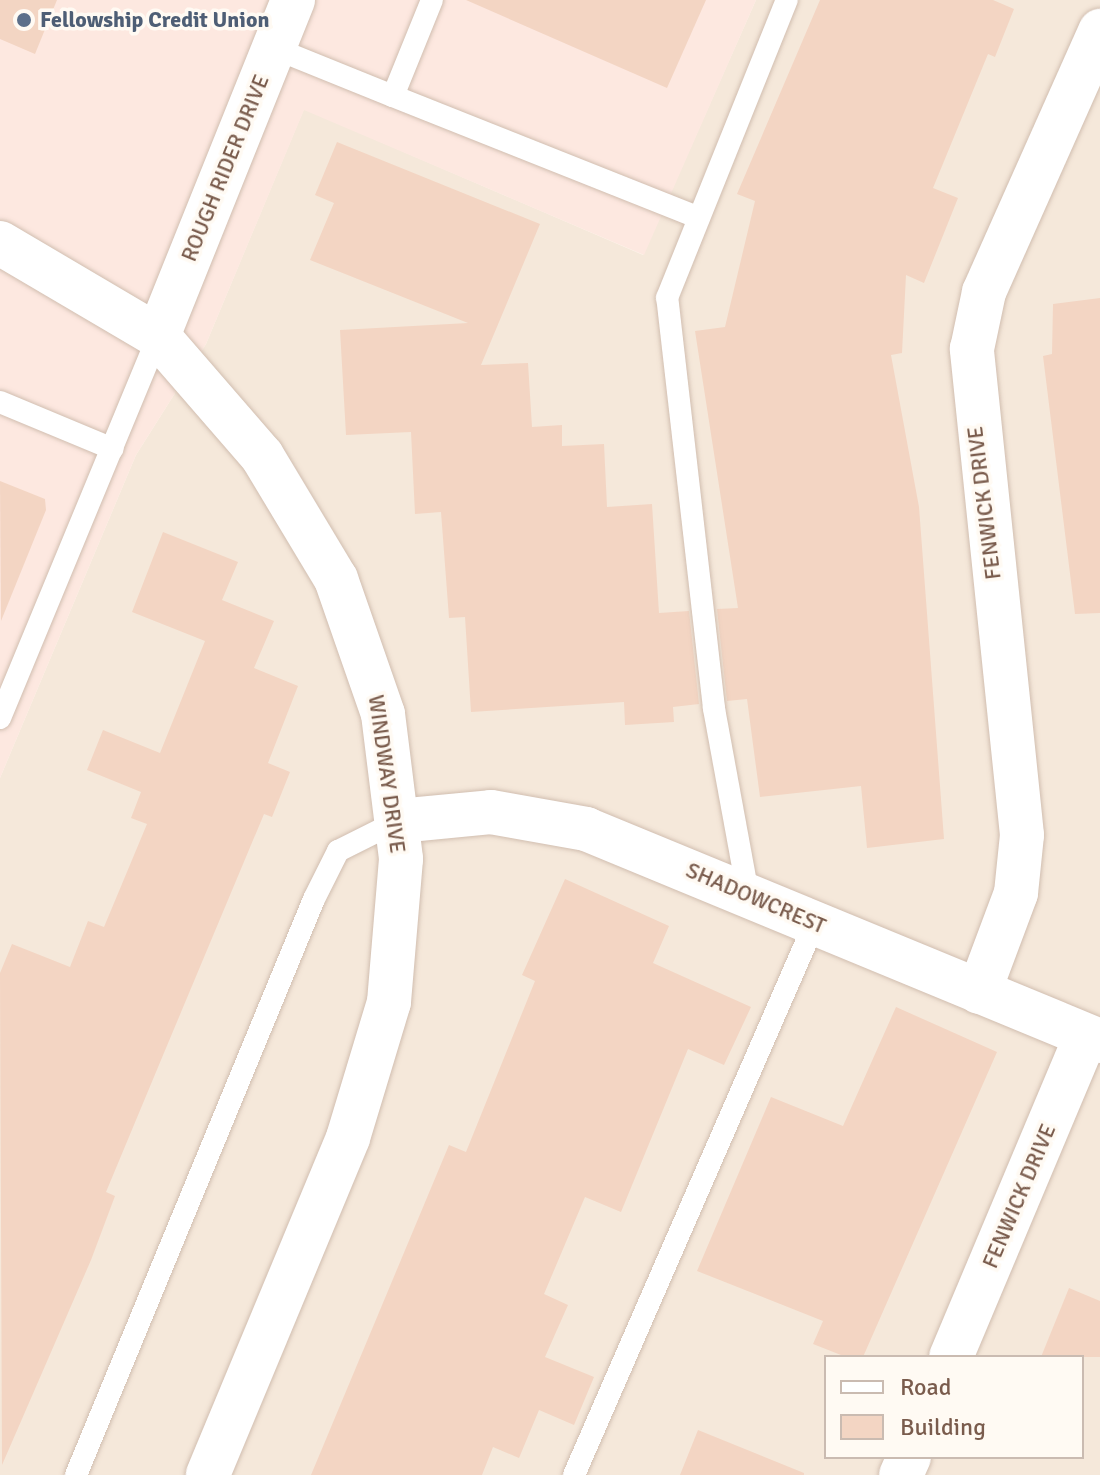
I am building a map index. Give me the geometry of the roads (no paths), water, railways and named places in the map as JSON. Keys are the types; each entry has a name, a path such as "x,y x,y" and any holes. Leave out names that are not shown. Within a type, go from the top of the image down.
{"street":[{"name":"ROUGH RIDER DRIVE","path":"158,336 293,0"},
{"name":"FENWICK DRIVE","path":"979,992 1016,893 1022,835 972,349 984,292 1100,31"},
{"name":"WINDWAY DRIVE","path":"0,243 158,336 262,456 336,579 383,714 398,821 399,931 372,1071 208,1475"},
{"name":"SHADOWCREST","path":"398,821 491,812 586,829 1093,1038"},
{"name":"FENWICK DRIVE","path":"952,1355 1093,1038"}],"lane":[{"path":"393,96 432,0"},
{"path":"748,894 714,708 667,298 787,0"},
{"path":"274,48 699,218"},
{"path":"0,718 158,336"},
{"path":"0,402 113,449"},
{"path":"76,1475 320,887 338,851 398,821"},
{"path":"574,1475 815,922"}],"place":[{"name":"Fellowship Credit Union","path":"24,20"}]}
